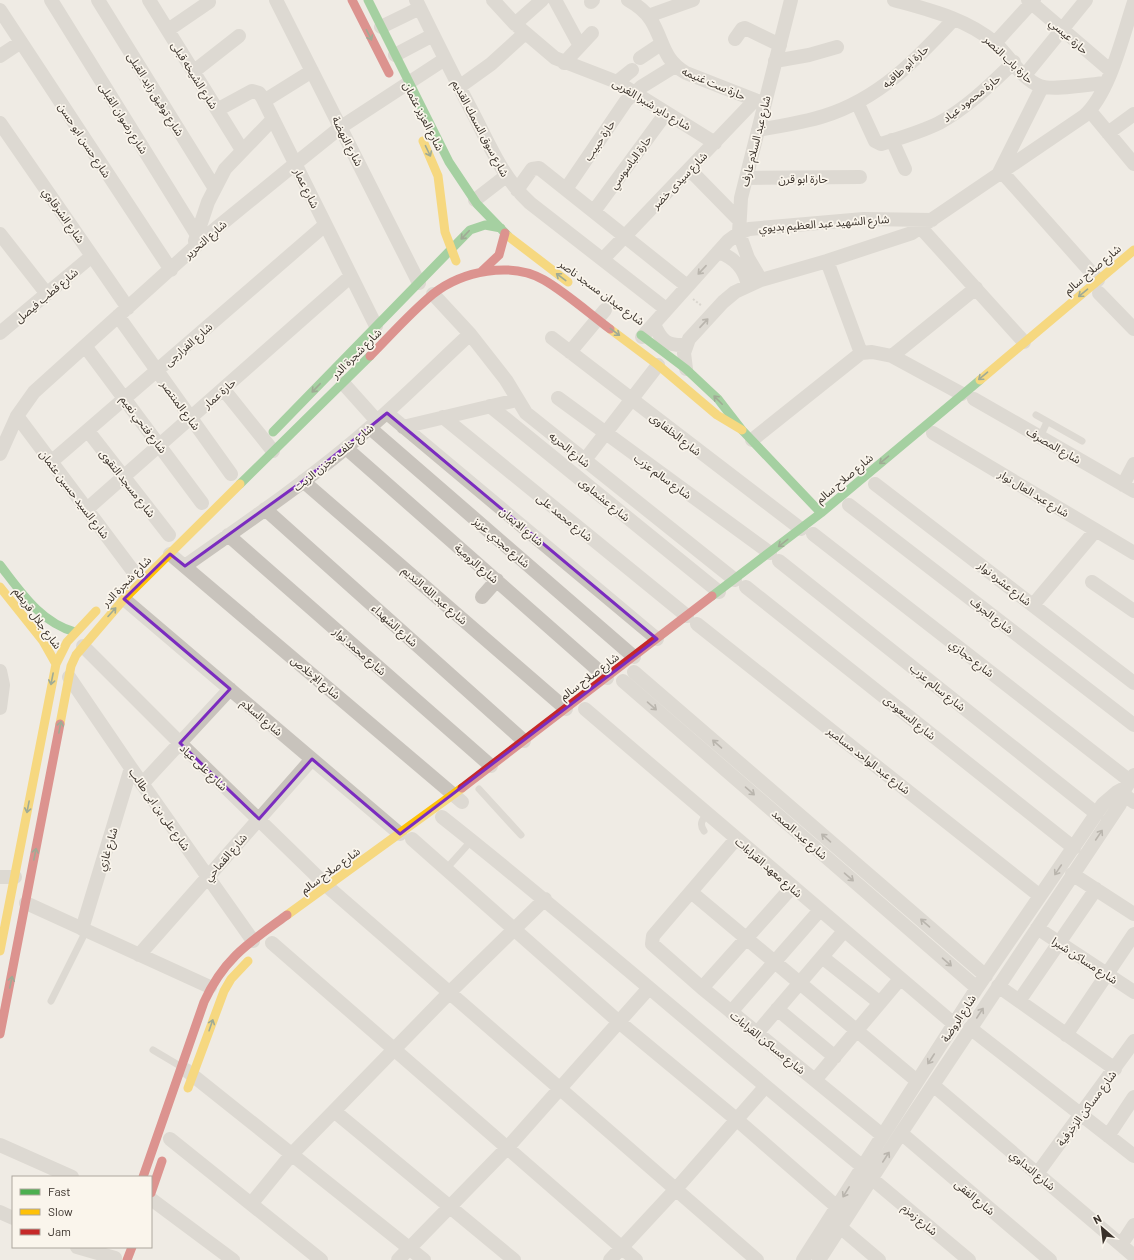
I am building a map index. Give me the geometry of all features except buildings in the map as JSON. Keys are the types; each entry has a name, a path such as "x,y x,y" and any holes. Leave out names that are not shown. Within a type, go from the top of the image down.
{"street":[{"name":"شارع رضوان القبلى","path":"50,0 197,235"},
{"name":"شارع توفيق زايد القبلى","path":"98,0 214,187"},
{"name":"شارع الشيخه قبلى","path":"149,0 242,150"},
{"name":"شارع النهضة","path":"276,0 419,283"},
{"name":"شارع العزيز عثمان","path":"352,0 403,91 452,168"},
{"name":"شارع العزيز عثمان","path":"368,0 395,54 403,91"},
{"name":"شارع داير شبرا الغربى","path":"493,0 520,28 547,52 564,63 617,82 714,143"},
{"path":"459,87 491,64 542,0"},
{"path":"555,0 580,46"},
{"name":"حارة ست غنيمه","path":"628,0 639,6 648,16 654,26 661,44 675,66 686,73 760,102"},
{"path":"648,16 665,4 693,0"},
{"name":"شارع عبد السلام عارف","path":"754,283 739,226 741,198 758,130 760,102 780,45 791,0"},
{"name":"حارة باب النصر","path":"894,0 954,19 982,33 995,43 1029,80 1042,87 1050,88 1109,77"},
{"path":"1025,75 1086,0"},
{"path":"995,43 1031,1"},
{"name":"حارة عيسي","path":"1031,1 1109,77"},
{"path":"168,30 210,2"},
{"name":"شارع الشهيد عبد العظيم بديوي","path":"686,345 689,339 729,297 754,283 902,237 927,224 1090,111 1109,77 1131,19 1134,2"},
{"path":"381,27 418,4"},
{"name":"شارع سوق السمك القديم","path":"418,4 459,87 506,176 516,190 530,203 666,309"},
{"name":"شارع حسن ابو حسن","path":"0,10 171,270"},
{"name":"حارة ابو طاقيه","path":"758,130 818,118 857,102 876,92 904,70 954,19"},
{"path":"734,39 742,29 745,28 780,45"},
{"path":"564,63 592,33"},
{"path":"395,54 433,35"},
{"path":"193,72 238,36"},
{"path":"0,56 21,42"},
{"path":"640,58 661,44"},
{"path":"775,61 809,55 837,47"},
{"name":"شارع التحرير","path":"0,454 3,433 34,392 193,249 341,127 403,91 445,59"},
{"name":"حارة محمود عياد","path":"857,102 878,143 881,144 928,128 952,115 994,81 1014,62"},
{"name":"حارة حبيب","path":"566,189 626,101 634,92 675,66"},
{"path":"617,82 632,70"},
{"path":"217,110 252,91 259,93 264,101 312,71"},
{"path":"1042,87 1000,174 1134,329"},
{"name":"شارع عمار","path":"264,101 376,326"},
{"name":"شارع سيدى خضر","path":"603,259 714,143 760,102"},
{"path":"1090,111 1134,164"},
{"name":"حارة الباسوسي","path":"594,211 666,112"},
{"path":"1108,133 1134,114"},
{"path":"193,249 214,187 225,169 273,119"},
{"name":"شارع الشرقاوي","path":"0,123 92,256 123,312"},
{"name":"شارع العزيز عثمان","path":"419,133 434,163 438,176 443,224 450,251"},
{"path":"892,140 905,168"},
{"name":"شارع ميدان مسجد ناصر","path":"452,168 469,199 525,250 575,287"},
{"path":"516,190 529,172 535,168 542,170 625,236 685,288"},
{"path":"689,169 739,226"},
{"path":"469,199 506,176"},
{"name":"حارة ابو قرن","path":"746,178 860,177"},
{"path":"441,204 452,206"},
{"name":"شارع الشهيد عبد العظيم بديوي","path":"642,337 718,252 739,226 749,229 833,220 886,218 927,224"},
{"path":"927,224 976,288 1024,342"},
{"name":"شارع الفرارجى","path":"51,462 326,225"},
{"name":"شارع شجرة الدر","path":"0,1034 24,918 71,666 83,646 124,599 170,554 376,326 450,251 475,228 485,225 503,231"},
{"path":"482,271 499,255 503,231"},
{"path":"0,234 47,294"},
{"name":"شارع صلاح سالم","path":"439,819 470,793 491,766 524,741 580,709 626,673 657,639 695,622 719,592 743,585 810,533 821,513 971,398 1024,342 1099,290 1134,250"},
{"path":"450,251 458,265 471,274"},
{"path":"718,252 735,260 746,276 754,283"},
{"name":"شارع قطب فيصل","path":"0,333 92,256"},
{"path":"747,435 861,353 827,261"},
{"name":"شارع ميدان مسجد ناصر","path":"482,271 506,270 529,274 544,280 603,312 658,365 717,415 747,435"},
{"name":"شارع شجرة الدر","path":"266,446 343,383 433,294 449,284 471,274 482,271"},
{"name":"حارة عمار","path":"87,509 224,390 351,276"},
{"path":"892,356 976,288"},
{"name":"شارع الحريه","path":"433,294 470,334 506,380 526,413 584,461 743,585"},
{"name":"شارع المنتصر","path":"123,312 157,371 231,474"},
{"path":"570,352 603,312"},
{"path":"654,324 664,341 674,346 686,345 684,352 686,369"},
{"name":"شارع ميدان مسجد ناصر","path":"630,328 686,369 727,409 747,435 821,513"},
{"name":"شارع خلف مخزن الزيت","path":"185,566 265,509 346,448 378,421 470,334"},
{"name":"شارع الخلفاوى","path":"552,338 810,533"},
{"name":"شارع فتحي نعيم","path":"85,346 202,503"},
{"name":"شارع المصرف","path":"861,353 872,352 892,356 971,398 1128,488"},
{"path":"584,461 658,365"},
{"path":"343,383 378,421"},
{"path":"224,390 266,446"},
{"name":"شارع سالم عزب","path":"558,398 777,559 1097,814"},
{"path":"403,427 517,400"},
{"name":"شارع عشماوى","path":"490,406 719,592"},
{"name":"شارع السيد حسين عثمان","path":"16,416 133,571"},
{"name":"شارع محمد على","path":"443,417 695,622"},
{"name":"شارع الايمان","path":"378,421 403,427 657,639"},
{"name":"شارع مجدي عزيز","path":"378,421 626,673"},
{"name":"شارع مسجد التقوى","path":"88,431 169,535"},
{"name":"شارع عبد العال نوار","path":"933,433 1134,552"},
{"name":"شارع الرومية","path":"346,448 497,580 626,673"},
{"path":"1128,488 1134,464"},
{"name":"شارع عبد الله النديم","path":"303,481 580,709"},
{"name":"شارع عشره نوار","path":"875,483 1134,683"},
{"name":"شارع الجرف","path":"849,505 1134,726"},
{"name":"شارع الشهداء","path":"265,509 524,741"},
{"path":"1033,605 1096,530"},
{"name":"شارع حجازي","path":"810,533 1130,788"},
{"name":"شارع محمد نوار","path":"228,535 491,766"},
{"name":"شارع الإخلاص","path":"170,554 470,793"},
{"name":"شارع جلال قريطم","path":"0,565 38,610 55,626 65,631 76,632"},
{"path":"482,597 497,580"},
{"path":"1092,582 1134,611"},
{"name":"شارع السعودى","path":"743,585 1074,848"},
{"name":"شارع جلال قريطم","path":"0,587 43,641 56,664"},
{"name":"شارع السلام","path":"124,599 312,759 446,869 619,1022 736,1119 837,1207"},
{"name":"شارع شجرة الدر","path":"0,951 56,664 67,642 104,602"},
{"path":"27,620 38,610"},
{"name":"شارع عبد الواحد مسامير","path":"695,622 1040,896"},
{"name":"شارع على عياد","path":"83,646 180,744 335,893 757,1260"},
{"path":"0,671 3,685 0,708"},
{"name":"شارع عبد الصمد","path":"626,673 986,976"},
{"name":"شارع عبد الصمد","path":"626,673 977,988"},
{"name":"شارع على بن ابى طالب","path":"69,677 142,784 208,876 254,948"},
{"path":"142,784 230,689"},
{"name":"شارع معهد القراءات","path":"580,709 707,814 954,1024"},
{"name":"شارع القماحي","path":"139,955 312,759"},
{"name":"شارع غازي","path":"84,930 131,768"},
{"name":"شارع الروضة","path":"803,1260 977,988 1040,896 1109,798 1130,788"},
{"name":"شارع الروضة","path":"824,1258 840,1228 901,1133 1130,788"},
{"name":"شارع صلاح سالم","path":"143,1176 210,987 229,961 254,948 335,893 470,793"},
{"path":"439,819 472,840 545,899 764,1087 862,1167"},
{"path":"736,839 691,892 799,984 917,1081"},
{"path":"1072,874 1133,913"},
{"path":"0,877 15,877"},
{"path":"702,988 792,887"},
{"path":"1019,1001 1096,889"},
{"name":"شارع مساكن القراءات","path":"691,892 653,936 652,944 655,948 882,1136"},
{"path":"251,1204 291,1155 450,992 545,899"},
{"path":"26,903 210,987"},
{"path":"731,1012 820,910"},
{"path":"7,915 24,918"},
{"name":"شارع مساكن شبرا","path":"1037,928 1134,992"},
{"path":"757,1033 844,931"},
{"path":"1066,1035 1134,934"},
{"path":"272,943 396,1049 622,1246 636,1260"},
{"name":"شارع صلاح سالم","path":"185,1096 224,991 254,948"},
{"path":"822,957 880,1003"},
{"path":"815,1080 900,979"},
{"path":"998,986 1115,1069"},
{"path":"398,1260 508,1147 648,988"},
{"path":"777,1009 835,1057"},
{"path":"970,1028 1108,1136 1133,1152"},
{"name":"شارع مساكن الزخرفية","path":"1037,1174 1134,1042"},
{"path":"189,1043 194,1050 198,1050 203,1047"},
{"path":"181,1066 424,1260"},
{"name":"شارع التداوي","path":"933,1085 1134,1256"},
{"path":"610,1260 676,1189 764,1087"},
{"path":"1108,1136 1134,1097"},
{"path":"334,1112 514,1260"},
{"name":"شارع الفقى","path":"901,1133 1050,1260"},
{"path":"152,1190 169,1142 251,1204 320,1260"},
{"path":"0,1145 70,1176"},
{"name":"شارع زمزم","path":"872,1178 968,1260"},
{"path":"152,1200 233,1260"},
{"path":"0,1212 12,1218"},
{"path":"1121,1245 1134,1225"},
{"path":"840,1228 879,1260"},
{"path":"83,1248 125,1255"}],"lane":[{"path":"1036,415 1082,441"},
{"path":"1040,437 1048,422"},
{"path":"470,793 521,835"},
{"path":"704,831 701,826 701,821 707,814"},
{"path":"446,869 472,840"},
{"path":"51,1001 84,930"},
{"path":"153,1050 181,1066"}],"path":[{"path":"685,288 711,315"}],"highlighted area":[{"path":"387,413 657,639 400,834 312,759 259,819 180,743 230,689 124,599 170,554 185,566 303,481"}],"traffic: fast":[{"path":"368,0 449,162 477,204 508,236"},
{"path":"273,432 470,230 485,225 501,228"},
{"path":"641,335 686,369 718,399 742,430 821,513"},
{"path":"240,484 370,356"},
{"path":"712,596 821,513 980,380"},
{"path":"0,565 41,614 51,621 75,632"}],"traffic: slow":[{"path":"423,141 438,176 445,232 456,261"},
{"path":"508,236 568,282"},
{"path":"980,380 1134,250"},
{"path":"610,329 658,365 717,415 742,430"},
{"path":"60,724 71,666 76,655 124,599 240,484"},
{"path":"0,587 43,641 56,664"},
{"path":"0,951 56,664 67,642 96,611"},
{"path":"287,915 462,788"},
{"path":"188,1088 224,991 231,979 248,961"}],"traffic: jam":[{"path":"352,0 389,73"},
{"path":"482,271 499,255 505,233"},
{"path":"370,356 433,294 458,279 487,271 517,271 531,274 544,280 569,297 610,329"},
{"path":"462,788 712,596"},
{"path":"0,1034 60,724"},
{"path":"143,1176 204,1002 212,987 229,962 239,952 287,915"},
{"path":"152,1190 162,1161"},
{"path":"127,1260 132,1248"}]}
